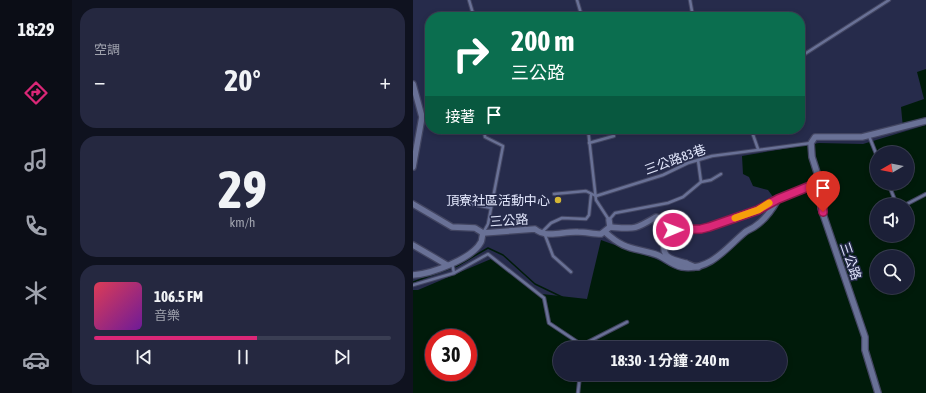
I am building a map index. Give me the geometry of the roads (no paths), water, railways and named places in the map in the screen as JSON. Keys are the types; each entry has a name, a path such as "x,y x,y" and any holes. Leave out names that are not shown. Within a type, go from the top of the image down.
{"street":[{"path":"413,84 422,117 413,166"},
{"path":"811,143 815,137 820,136 852,138 869,136 926,121"},
{"name":"三公路","path":"811,143 812,157 820,182 821,208 865,337 865,350 877,393"},
{"path":"698,267 671,259 665,254 665,238 673,230 701,229 752,212 778,199 820,182"},
{"path":"610,227 605,232 626,248 661,256 682,267 698,267 723,254 745,232 762,221 771,211 778,199"},
{"name":"三公路","path":"413,204 452,227 475,228 483,233 535,229 543,234 578,232 601,234 605,232"},
{"path":"610,227 629,229 641,226 656,217 666,220 672,226 673,230"},
{"path":"609,220 610,227"},
{"path":"413,275 429,273 473,252 481,242 483,233"},
{"path":"413,245 449,264"}],"lane":[{"path":"469,0 473,12"},
{"path":"577,0 581,12"},
{"path":"690,0 692,12"},
{"path":"805,54 889,0"},
{"path":"483,233 488,224 503,146 485,137 485,134"},
{"path":"588,134 596,196 598,204 609,220 615,213 672,202 683,197 701,182 711,180 721,174"},
{"path":"753,134 758,149"},
{"path":"589,143 614,136"},
{"path":"869,136 873,146"},
{"name":"三公路83巷","path":"554,194 586,191 591,195 596,196 663,176 697,160 758,149 811,143"},
{"path":"697,160 701,182"},
{"path":"914,200 926,194"},
{"path":"571,272 553,256 543,234 551,223 562,218 586,219 589,215 591,195"},
{"path":"457,202 491,208"},
{"path":"413,285 454,272 488,254 544,298 549,323 574,341"},
{"path":"449,264 454,272"},
{"path":"593,341 627,322"},
{"path":"578,393 579,381"}],"waterway":[{"path":"413,282 457,266 488,248 503,255 535,284 562,297"}],"place":[{"name":"頂寮社區活動中心","path":"558,200"}]}
